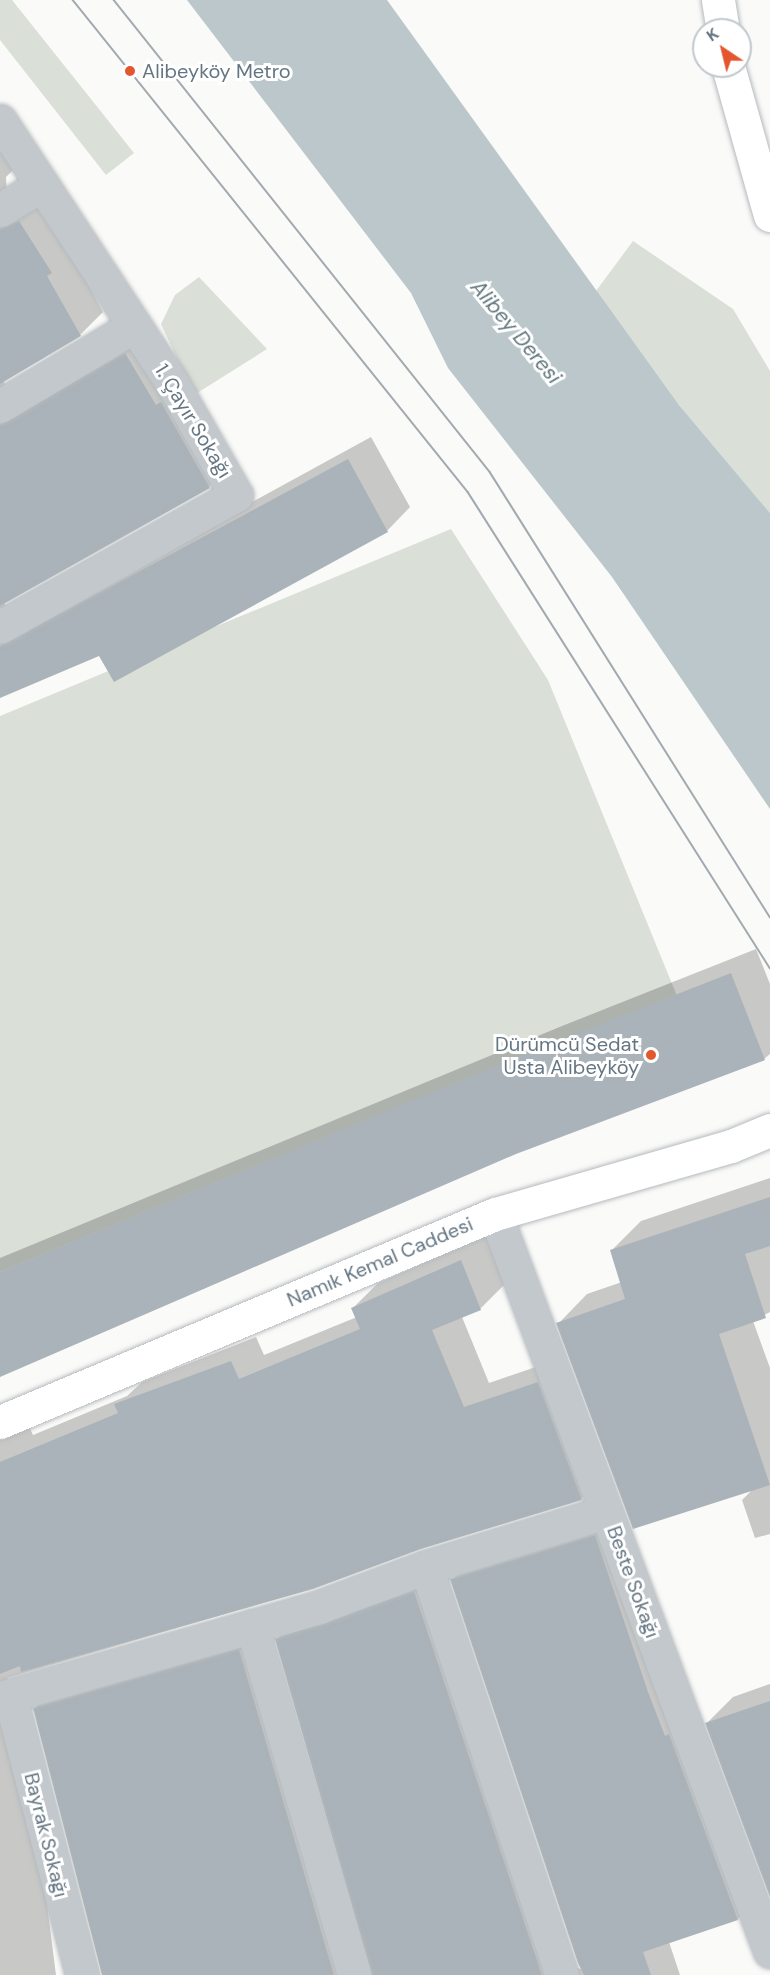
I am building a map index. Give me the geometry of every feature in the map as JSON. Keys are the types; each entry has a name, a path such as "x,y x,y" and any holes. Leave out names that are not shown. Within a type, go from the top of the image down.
{"main road":[{"path":"718,0 721,18"},
{"path":"731,78 770,215"},
{"name":"Namık Kemal Caddesi","path":"0,1422 495,1214 731,1146 770,1130"}],"street":[{"name":"1. Çayır Sokağı","path":"0,121 134,326 236,495 0,627"},
{"path":"0,210 42,185"},
{"path":"0,406 134,326"},
{"name":"Beste Sokağı","path":"495,1214 770,1951"},
{"path":"5,1697 252,1626 426,1567 606,1512"},
{"path":"426,1567 562,1975"},
{"path":"252,1626 354,1975"},
{"name":"Bayrak Sokağı","path":"5,1697 82,1975"}],"shaded area":[{"path":"0,0 12,0 134,153 106,175 0,40"},
{"path":"633,241 733,309 770,371 770,513 679,405 596,291"},
{"path":"199,277 267,349 194,395 161,324 175,295"},
{"path":"451,529 548,680 677,996 481,1073 0,1272 0,716"}],"water":[{"name":"Alibey Deresi","path":"187,0 387,0 679,405 770,513 770,809 612,577 448,368 411,293"}],"building":[{"path":"19,221 52,273 47,276 81,336 0,384 0,229"},
{"path":"125,353 156,405 161,402 210,488 0,606 0,425"},
{"path":"348,459 388,532 114,682 99,656 0,698 0,646"},
{"path":"731,973 765,1060 516,1154 0,1377 0,1272 535,1050"},
{"path":"770,1197 770,1246 745,1254 766,1318 719,1334 770,1485 633,1529 556,1323 625,1299 610,1250"},
{"path":"461,1260 481,1310 432,1330 464,1407 538,1382 582,1500 421,1549 313,1589 21,1672 20,1666 0,1674 0,1462 118,1413 114,1404 231,1361 239,1379 360,1329 351,1308"},
{"path":"595,1535 648,1692 665,1736 669,1734 738,1920 643,1952 651,1975 584,1975 578,1963 450,1579"},
{"path":"414,1591 542,1975 372,1975 275,1639"},
{"path":"239,1649 334,1975 102,1975 33,1708"},
{"path":"770,1701 770,1897 705,1723"}],"tram line":[{"path":"73,0 468,492 770,968"},
{"path":"114,0 490,472 770,917"}],"place":[{"name":"Alibeyköy Metro","path":"130,71"},
{"name":"Dürümcü Sedat Usta Alibeyköy","path":"651,1055"}]}
